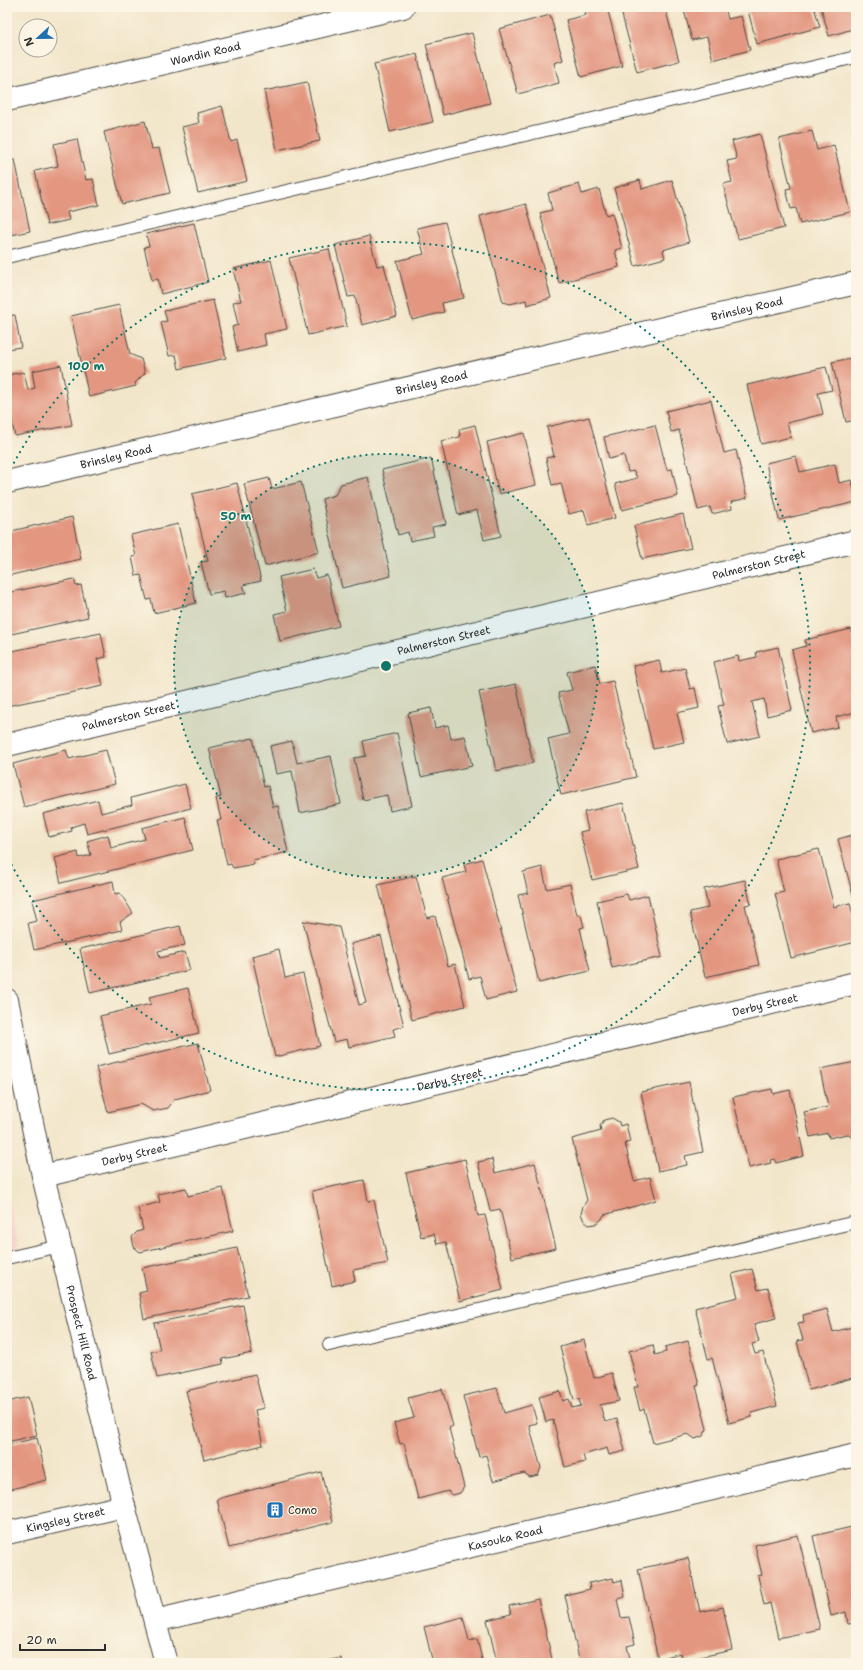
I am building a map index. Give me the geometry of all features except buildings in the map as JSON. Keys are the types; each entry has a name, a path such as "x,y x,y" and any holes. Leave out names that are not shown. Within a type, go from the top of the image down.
{"street":[{"name":"Wandin Road","path":"7,100 403,7"},
{"name":"Brinsley Road","path":"7,482 856,283"},
{"name":"Palmerston Street","path":"7,745 856,541"},
{"name":"Derby Street","path":"43,1176 856,983"},
{"name":"Prospect Hill Road","path":"7,1000 43,1176 124,1506 166,1663"},
{"name":"Kasouka Road","path":"155,1621 856,1455"},
{"name":"Kingsley Street","path":"7,1533 124,1506"}],"lane":[{"path":"7,257 856,57"},
{"path":"329,1345 856,1222"},
{"path":"7,1258 60,1246"}],"shaded area":[{"path":"7,1196 20,1253 7,1256"}],"place":[{"name":"Como","path":"275,1510"}]}
